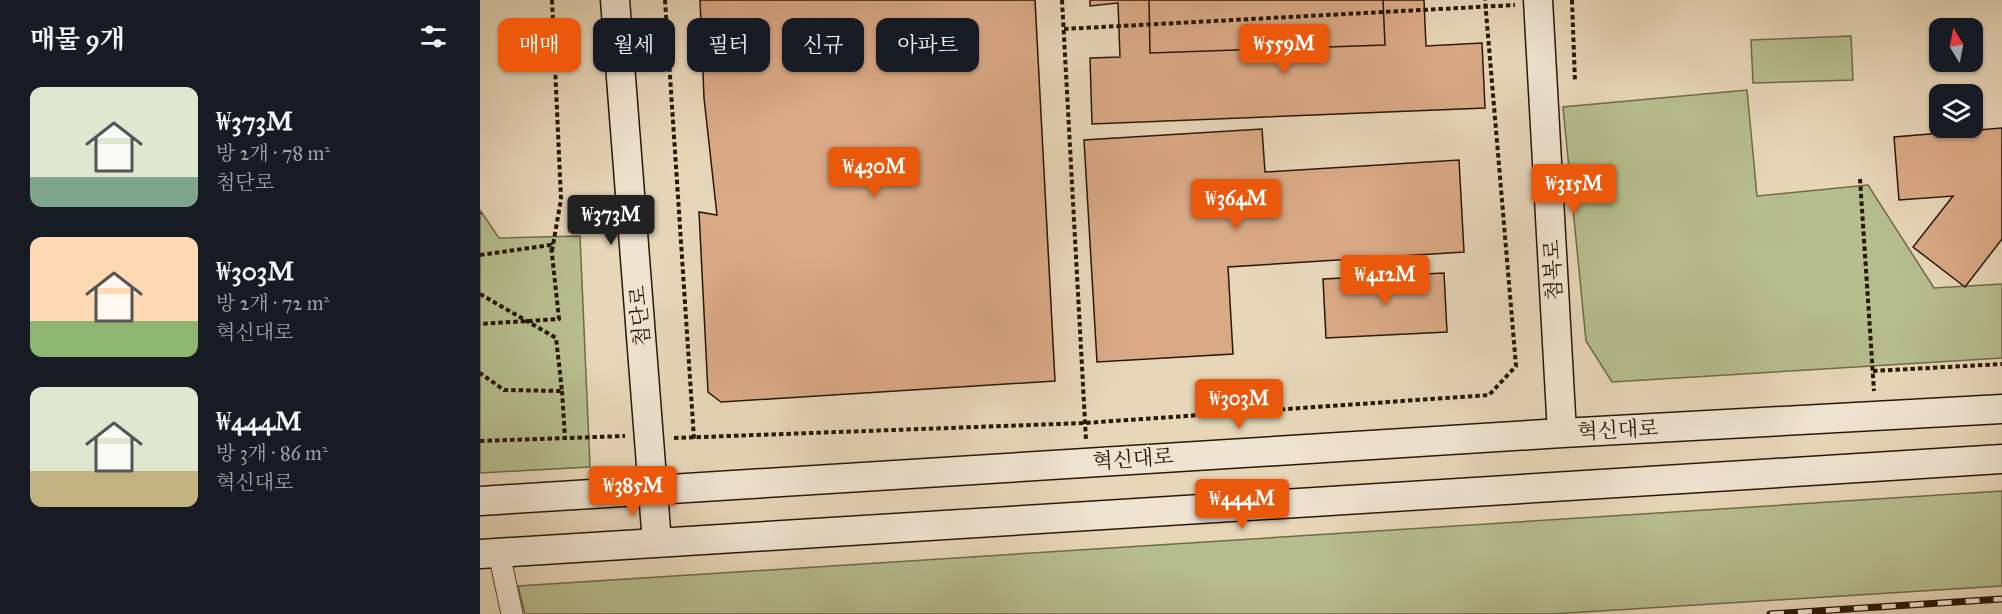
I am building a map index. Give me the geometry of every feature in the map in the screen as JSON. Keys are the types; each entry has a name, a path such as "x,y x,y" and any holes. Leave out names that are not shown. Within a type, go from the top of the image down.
{"main road":[{"name":"첨단로","path":"615,0 657,543"},
{"name":"첨복로","path":"1539,2 1562,433"},
{"name":"혁신대로","path":"480,501 1562,433 2002,409"},
{"path":"489,553 2002,459"}],"street":[{"path":"489,553 512,614"}],"path":[{"path":"552,0 561,199 552,251"},
{"path":"665,0 694,439"},
{"path":"1062,0 1087,462"},
{"path":"480,441 643,435 694,439 1085,423 1489,395 1516,366 1485,0"},
{"path":"1572,0 1575,82"},
{"path":"1064,29 1539,2"},
{"path":"1860,179 1876,416"},
{"path":"480,255 551,245 559,319 480,324"},
{"path":"480,294 556,338 566,438"},
{"path":"1873,371 2002,364"},
{"path":"481,374 504,390 562,391"}],"green space":[{"path":"1851,36 1853,80 1753,83 1751,40"},
{"path":"1747,90 1757,196 1868,185 1934,288 2002,284 2002,358 1612,382 1586,341 1563,107"},
{"path":"480,210 499,238 580,236 590,467 480,473"},
{"path":"2002,491 2002,586 1552,614 525,614 518,586"}],"building":[{"path":"700,0 1035,0 1055,381 721,402 708,392 699,212 717,215 703,72 770,72 770,18 701,18"},
{"path":"1090,0 1149,0 1150,53 1385,45 1383,0 1424,0 1426,46 1482,43 1485,108 1092,124 1090,58 1120,57 1118,3 1090,6"},
{"path":"1149,0 1383,0 1385,45 1150,53"},
{"path":"2002,128 2002,239 1965,287 1913,247 1953,196 1899,200 1894,137 1929,134 1929,138 1983,138 1983,130"},
{"path":"1262,129 1265,172 1459,160 1464,252 1228,267 1233,354 1097,362 1084,140"},
{"path":"1444,273 1447,332 1326,338 1323,279"}],"railway":[{"path":"1770,614 2002,599"}]}
